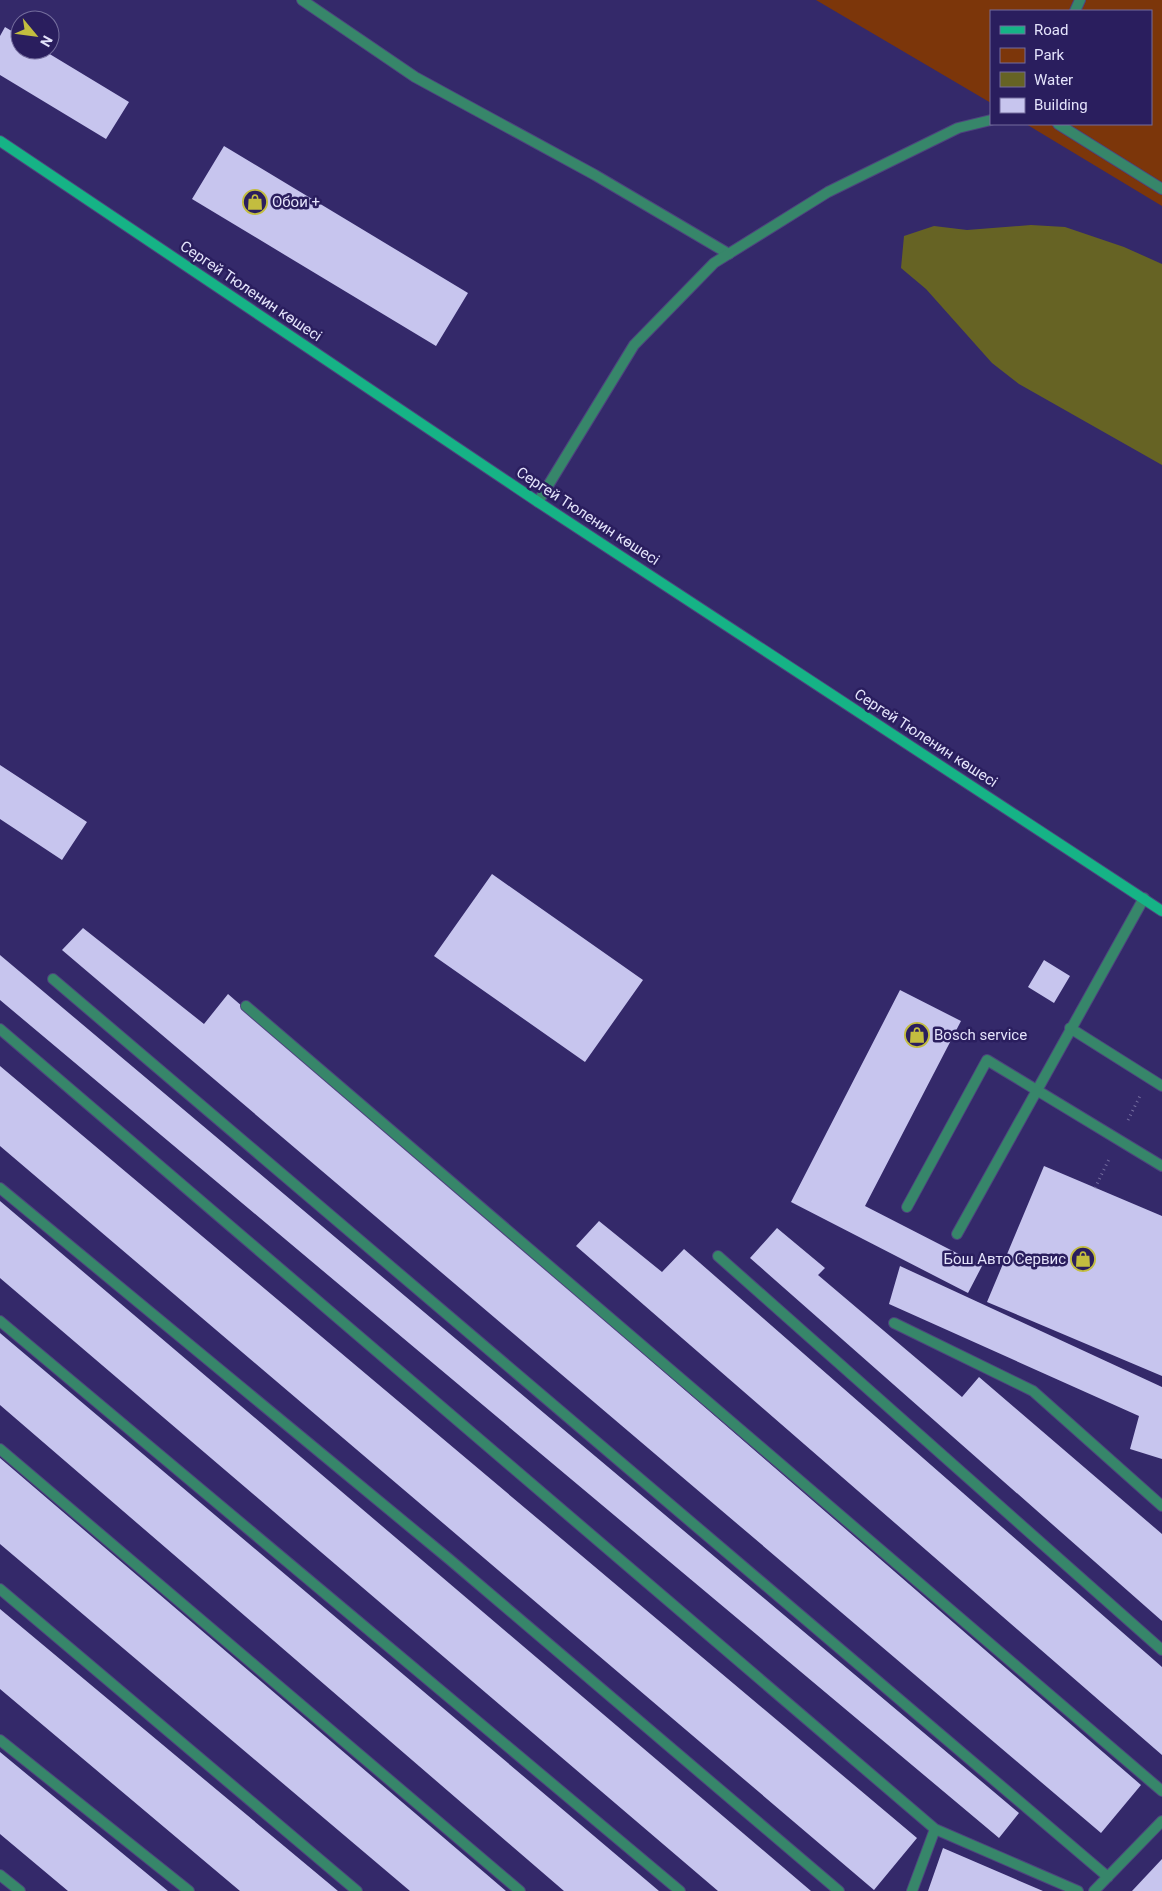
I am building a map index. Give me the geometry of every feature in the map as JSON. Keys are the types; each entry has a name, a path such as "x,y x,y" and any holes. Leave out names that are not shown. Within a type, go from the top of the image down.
{"main road":[{"name":"Сергей Тюленин көшесі","path":"0,141 538,502 1162,911"}],"street":[{"path":"302,0 415,77 595,174 729,254"},
{"path":"538,502 634,344 714,263 828,192 958,128 990,120"},
{"path":"1060,125 1162,189"},
{"path":"957,1234 1144,898"},
{"path":"54,979 1108,1876"},
{"path":"246,1006 1162,1791"},
{"path":"1070,1028 1162,1086"},
{"path":"0,1029 935,1829 1078,1891"},
{"path":"907,1207 987,1060 1162,1166"},
{"path":"0,1188 449,1560 839,1891"},
{"path":"718,1256 1162,1650"},
{"path":"0,1321 680,1891"},
{"path":"894,1323 1033,1391 1162,1506"},
{"path":"0,1449 520,1891"},
{"path":"0,1589 357,1891"},
{"path":"0,1740 189,1891"},
{"path":"1094,1891 1162,1821"},
{"path":"912,1891 935,1829"},
{"path":"0,1875 20,1891"}],"green space":[{"path":"816,0 1162,0 1162,206 1028,125 1152,125 1152,10 990,10 990,102"}],"water":[{"path":"1031,225 1065,227 1124,247 1162,264 1162,465 1019,384 992,363 926,289 901,268 904,236 934,226 967,230"}],"building":[{"path":"5,27 10,30 10,60 60,60 129,102 106,139 0,75 0,36"},
{"path":"224,146 468,293 436,346 192,199"},
{"path":"0,765 87,822 62,860 0,819"},
{"path":"492,874 643,980 585,1062 434,956"},
{"path":"83,928 204,1024 228,994 1141,1785 1101,1833 62,950"},
{"path":"0,955 1019,1813 999,1838 0,1000"},
{"path":"1044,960 1070,976 1054,1003 1028,987"},
{"path":"900,990 961,1021 865,1206 982,1266 968,1293 791,1202"},
{"path":"0,1066 917,1838 874,1890 0,1146"},
{"name":"Бош Авто Сервис","path":"1044,1166 1162,1216 1162,1376 987,1302"},
{"path":"0,1201 811,1891 718,1891 0,1278"},
{"path":"599,1221 662,1272 684,1249 1162,1667 1162,1755 576,1246"},
{"path":"777,1228 825,1268 818,1275 962,1397 979,1377 1162,1534 1162,1621 750,1258"},
{"path":"900,1266 1162,1387 1162,1459 1130,1449 1139,1416 889,1304"},
{"path":"0,1333 659,1891 564,1891 0,1405"},
{"path":"0,1458 506,1891 410,1891 0,1544"},
{"path":"0,1609 338,1891 240,1891 0,1689"},
{"path":"0,1752 168,1891 68,1891 0,1834"},
{"path":"943,1848 1043,1891 928,1891"},
{"path":"1162,1859 1162,1891 1132,1891"}],"place":[{"name":"Обои +","path":"255,202"},
{"name":"Bosch service","path":"917,1035"},
{"name":"Бош Авто Сервис","path":"1083,1259"}]}
